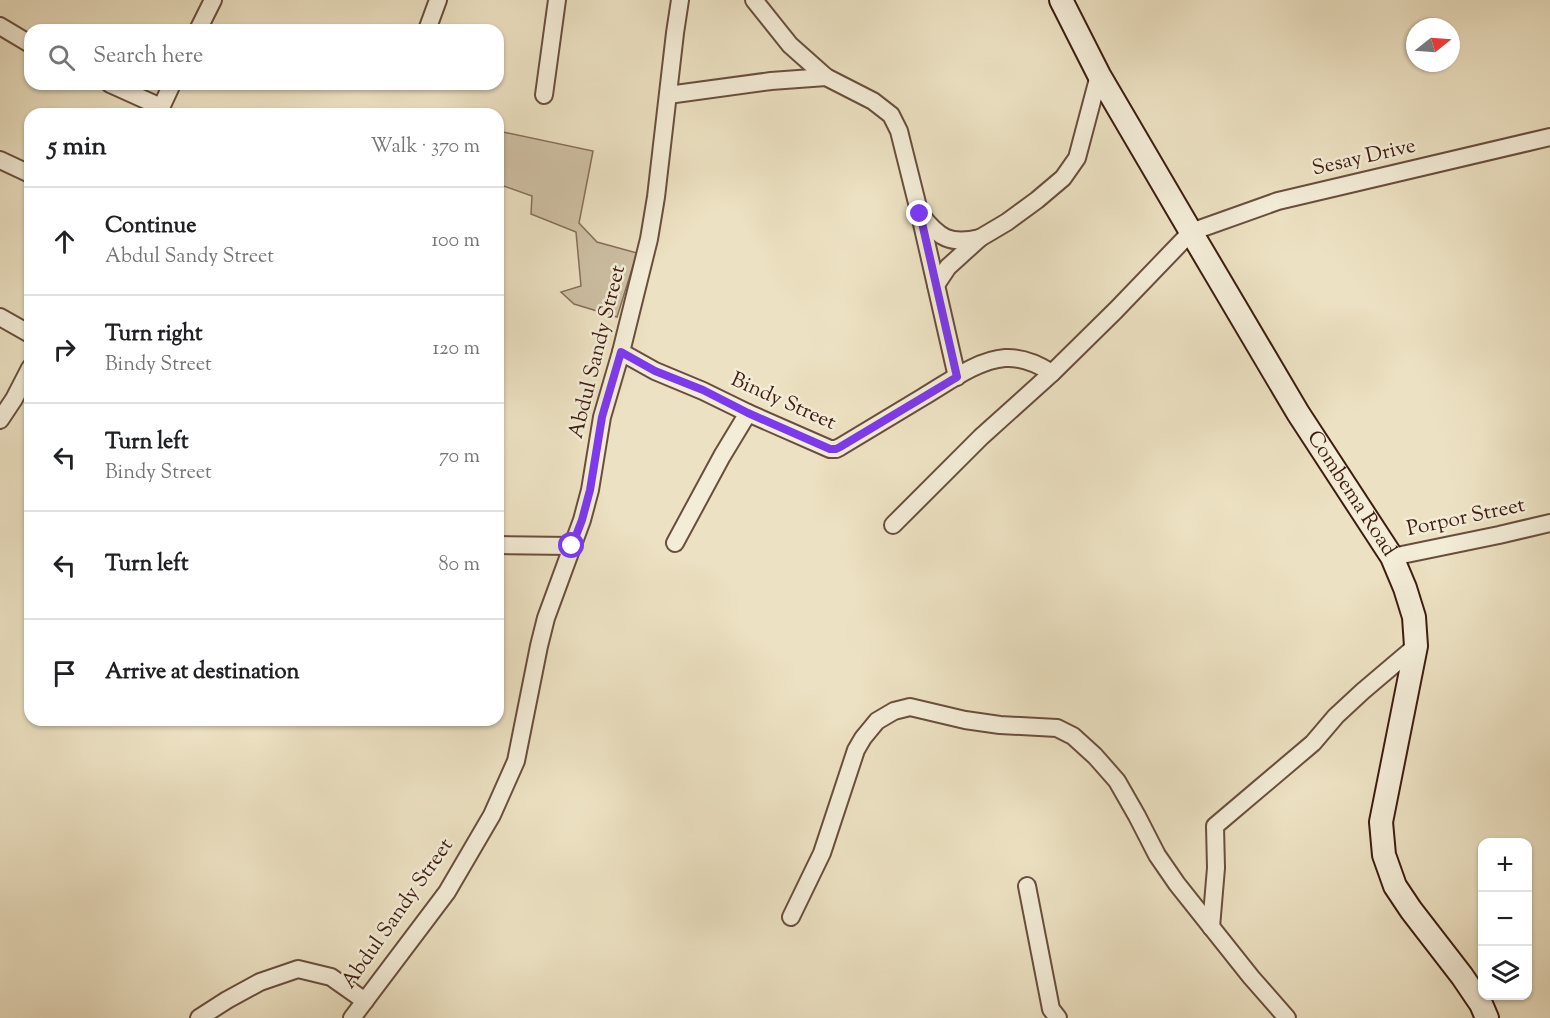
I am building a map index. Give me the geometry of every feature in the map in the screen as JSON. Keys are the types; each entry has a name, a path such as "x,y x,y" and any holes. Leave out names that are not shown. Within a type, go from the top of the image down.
{"street":[{"path":"201,24 213,0"},
{"path":"429,24 438,0"},
{"path":"543,95 557,0"},
{"name":"Abdul Sandy Street","path":"352,1018 447,892 492,815 516,761 538,646 582,520 590,490 602,417 649,239 680,0"},
{"path":"754,0 790,45 826,77 873,101 891,115 900,131 957,377"},
{"name":"Combema Road","path":"1060,0 1100,75 1191,232 1298,412 1392,557 1406,588 1414,618 1416,646 1381,822 1384,855 1395,886 1462,976 1487,1018"},
{"path":"0,26 24,40"},
{"path":"920,214 934,231 948,239 964,242 980,237 1007,222 1037,200 1063,178 1077,158 1100,75"},
{"path":"668,95 771,81 826,77"},
{"path":"121,90 154,108"},
{"path":"161,108 169,90"},
{"name":"Sesay Drive","path":"1191,232 1278,201 1550,137"},
{"path":"0,160 24,171"},
{"path":"893,525 981,437 1052,373 1191,232"},
{"path":"936,285 948,267 980,237"},
{"path":"0,317 24,331"},
{"name":"Bindy Street","path":"621,352 655,371 703,390 748,413 830,449 836,449 966,371 994,359 1007,358 1036,363 1052,373"},
{"path":"0,420 24,380"},
{"path":"675,543 748,413"},
{"name":"Porpor Street","path":"1392,557 1550,523"},
{"path":"504,544 572,546"},
{"path":"1210,927 1216,868 1215,826 1313,743 1336,716 1416,646"},
{"path":"792,917 822,853 856,750 862,738 877,722 894,711 910,706 988,724 1057,728 1073,736 1117,781 1157,855 1177,884 1251,977 1287,1018"},
{"path":"1027,886 1051,1009 1058,1018"},
{"path":"199,1018 260,982 298,969 331,977 365,1001"}],"shaded area":[{"path":"504,132 593,151 579,223 597,242 637,253 617,317 574,304 561,292 581,286 576,232 531,214 532,196 504,186"}],"route":[{"path":"572,546 590,490 606,399 621,352 655,371 703,390 748,413 830,449 840,447 957,377 920,214"}]}
